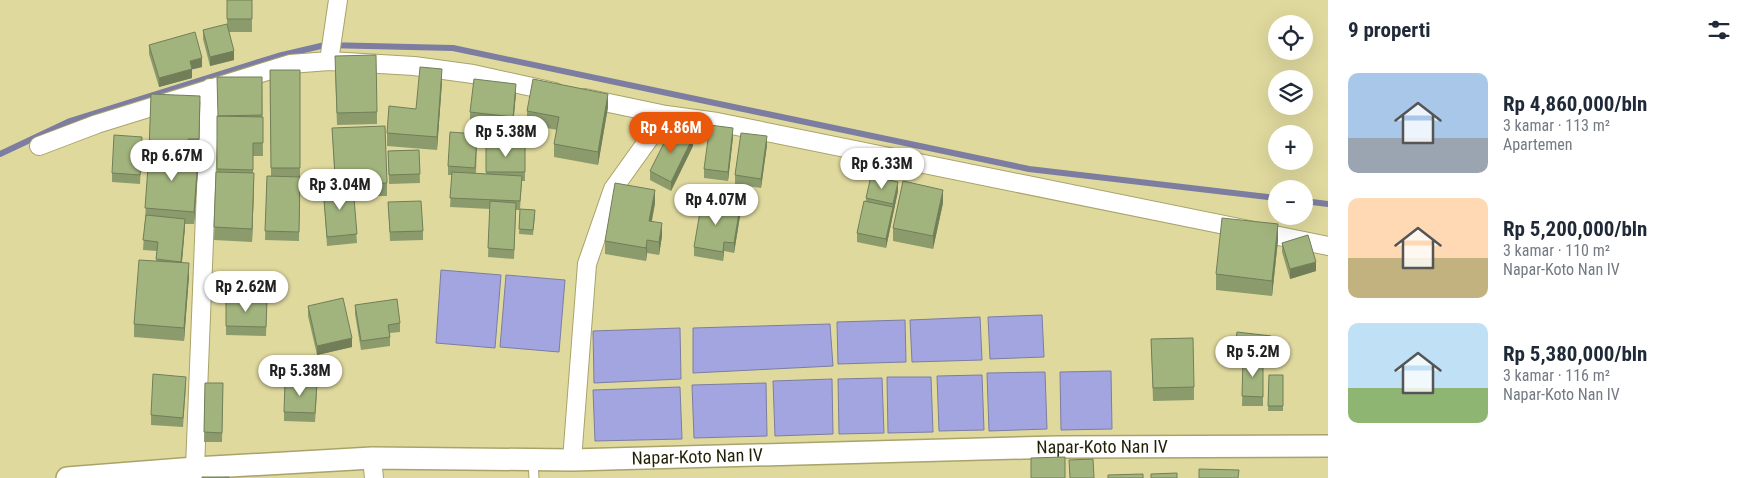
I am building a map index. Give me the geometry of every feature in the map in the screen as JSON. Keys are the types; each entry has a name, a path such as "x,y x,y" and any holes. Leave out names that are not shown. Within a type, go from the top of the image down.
{"street":[{"path":"330,58 338,0"},
{"path":"39,146 97,124 210,88 290,64 330,58 473,74 666,115 717,122 1328,246"},
{"path":"194,468 210,88"},
{"path":"572,460 586,264 613,189 666,115"},
{"name":"Napar-Koto Nan IV","path":"67,478 194,468 534,469 572,460 1058,447 1328,446"}],"water":[{"path":"441,270 501,275 495,348 436,343"},
{"path":"506,275 565,280 559,352 500,347"},
{"path":"1042,315 1044,357 990,359 988,317"},
{"path":"980,317 982,360 912,362 910,320"},
{"path":"905,320 906,362 838,364 837,322"},
{"path":"830,324 833,366 693,373 693,328"},
{"path":"680,328 681,379 594,383 593,331"},
{"path":"1111,371 1112,429 1061,430 1060,372"},
{"path":"1045,372 1047,429 989,431 987,373"},
{"path":"982,375 984,430 939,431 937,376"},
{"path":"887,377 931,377 933,432 888,433"},
{"path":"882,378 884,433 839,434 838,379"},
{"path":"832,379 833,434 775,436 773,381"},
{"path":"766,383 767,436 694,438 692,385"},
{"path":"680,387 682,439 595,441 593,390"}],"building":[{"path":"227,0 252,0 252,19 227,19"},
{"path":"227,24 234,51 210,57 203,30"},
{"path":"195,32 202,58 190,61 192,69 159,78 149,45"},
{"path":"376,55 377,112 337,113 335,56"},
{"path":"420,67 442,69 437,137 387,133 389,106 416,109"},
{"path":"270,70 300,70 300,168 271,168"},
{"path":"217,77 262,77 262,115 218,116"},
{"path":"474,79 516,84 513,117 470,112"},
{"path":"533,79 608,94 598,152 554,144 559,117 527,111"},
{"path":"151,94 200,96 199,139 188,139 188,153 149,151"},
{"path":"217,116 263,117 263,143 253,143 253,170 217,169"},
{"path":"710,125 733,128 728,172 704,169"},
{"path":"385,126 387,183 367,184 367,174 335,175 332,128"},
{"path":"672,127 693,137 671,182 650,171"},
{"path":"450,132 477,134 475,168 448,166"},
{"path":"741,133 767,136 761,179 735,175"},
{"path":"114,135 142,137 140,175 112,173"},
{"path":"525,144 525,172 486,172 486,145"},
{"path":"419,150 420,174 389,175 388,151"},
{"path":"149,153 198,157 194,212 145,208"},
{"path":"216,172 254,173 252,229 214,227"},
{"path":"452,172 522,176 520,201 450,198"},
{"path":"267,176 300,177 299,232 265,231"},
{"path":"871,176 898,182 893,204 866,198"},
{"path":"903,181 943,190 933,236 893,228"},
{"path":"615,183 655,190 649,221 662,223 659,242 647,240 646,248 605,241"},
{"path":"353,186 357,234 327,237 323,188"},
{"path":"702,200 740,207 734,243 724,242 723,252 694,247"},
{"path":"421,201 423,231 390,232 388,202"},
{"path":"490,201 516,203 514,250 488,248"},
{"path":"864,201 893,207 886,239 857,233"},
{"path":"520,209 535,210 533,230 519,229"},
{"path":"146,215 185,219 181,262 156,259 158,242 143,240"},
{"path":"1222,218 1278,225 1272,281 1216,274"},
{"path":"1308,235 1316,262 1290,269 1282,243"},
{"path":"139,260 189,263 184,328 134,324"},
{"path":"343,298 352,338 317,346 308,306"},
{"path":"226,299 267,300 266,327 226,326"},
{"path":"397,299 400,323 388,325 390,337 361,341 355,305"},
{"path":"1237,332 1271,336 1269,359 1234,355"},
{"path":"1193,338 1194,387 1153,388 1151,339"},
{"path":"1243,359 1263,360 1263,397 1242,396"},
{"path":"153,374 186,377 183,418 151,415"},
{"path":"1269,375 1283,375 1283,406 1268,406"},
{"path":"285,381 317,383 315,413 284,412"},
{"path":"205,383 223,383 222,433 204,432"},
{"path":"1065,457 1065,478 1031,478 1031,458"},
{"path":"1093,459 1094,478 1070,478 1069,460"},
{"path":"1199,469 1239,470 1238,478 1199,478"},
{"path":"1177,473 1177,478 1151,478 1151,474"},
{"path":"1143,474 1143,478 1108,478 1108,475"},
{"path":"229,477 229,478 202,478"}],"waterway":[{"path":"0,154 70,121 278,56 325,45 453,48 1029,169 1268,197"},
{"path":"1313,202 1328,204"}]}
